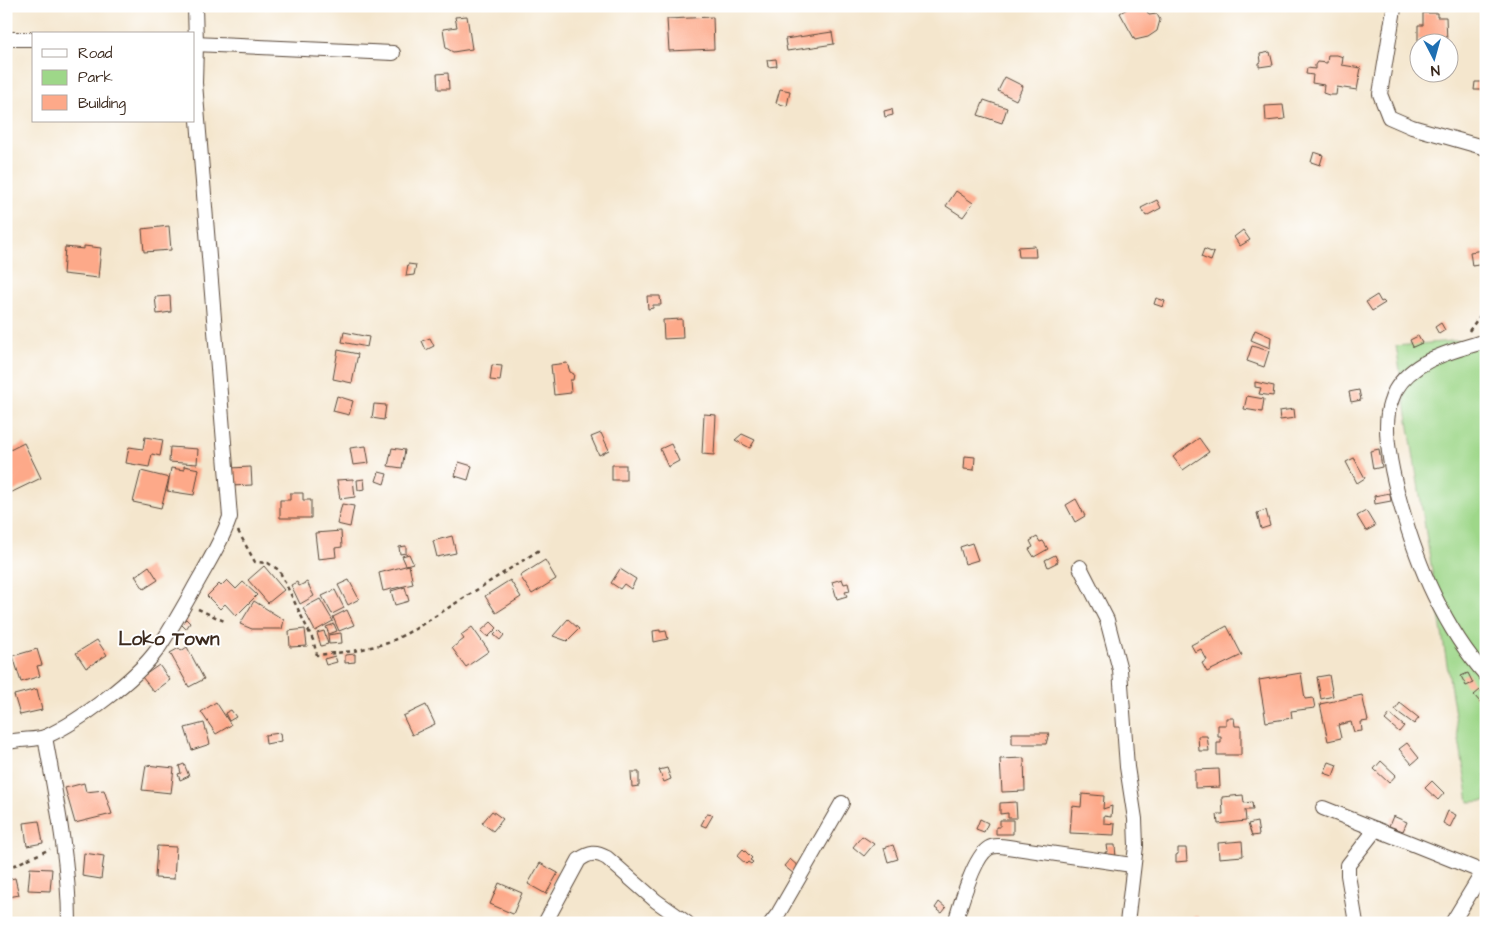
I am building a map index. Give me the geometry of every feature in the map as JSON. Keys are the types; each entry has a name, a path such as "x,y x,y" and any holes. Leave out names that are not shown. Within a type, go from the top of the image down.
{"street":[{"path":"6,743 27,738 45,737 89,711 138,671 157,650 186,603 224,534 230,517 195,83 195,6"},
{"path":"1394,9 1380,94 1389,117 1412,127 1486,148"},
{"path":"6,39 32,39"},
{"path":"195,44 393,53"},
{"path":"1486,341 1416,367 1396,390 1389,404 1387,430 1389,454 1412,541 1440,604 1474,662 1486,675"},
{"path":"1080,567 1106,620 1120,670 1128,767 1136,819 1136,846 1132,866 1127,923"},
{"path":"45,737 63,843 69,923"},
{"path":"771,923 842,803"},
{"path":"1324,808 1484,869 1452,923"},
{"path":"1356,923 1348,866 1376,829"},
{"path":"955,923 978,861 988,848 996,846 1008,847 1132,866"},
{"path":"546,923 580,860 587,854 598,853 607,858 656,901 687,923"}],"path":[{"path":"1455,351 1486,308"},
{"path":"230,517 255,562 268,563 279,570 314,640 317,655 354,651 388,643 415,629 541,549"},
{"path":"186,603 224,621"},
{"path":"6,869 63,843"}],"green space":[{"path":"1486,338 1486,801 1469,802 1396,346"}],"building":[{"path":"1132,6 1156,6 1147,11 1149,15 1157,14 1160,20 1157,31 1148,37 1135,40 1120,13"},
{"path":"1423,13 1437,13 1437,17 1446,17 1447,32 1418,32 1418,25 1423,25"},
{"path":"467,16 472,49 453,52 446,48 443,29 457,27 455,17"},
{"path":"713,17 714,49 669,51 667,19"},
{"path":"832,32 834,44 787,51 785,39"},
{"path":"1270,52 1273,65 1259,67 1261,62 1260,54"},
{"path":"1328,55 1343,57 1342,65 1361,68 1357,90 1337,87 1336,95 1329,95 1323,93 1324,85 1312,83 1313,75 1306,74 1307,68 1315,69 1317,62 1327,63"},
{"path":"776,59 777,66 768,67 767,60"},
{"path":"448,73 449,89 438,89 437,74"},
{"path":"1005,77 1023,86 1016,100 998,91"},
{"path":"1475,82 1483,82 1483,90 1474,90"},
{"path":"780,89 790,91 787,106 776,103"},
{"path":"984,100 1007,108 1002,123 978,115"},
{"path":"1283,105 1285,119 1266,121 1265,106"},
{"path":"892,109 893,115 885,117 884,111"},
{"path":"1314,152 1323,155 1320,165 1311,162"},
{"path":"956,191 973,203 963,217 946,206"},
{"path":"1157,200 1161,208 1146,216 1141,208"},
{"path":"169,226 171,250 144,252 142,229"},
{"path":"1243,230 1250,240 1240,246 1234,237"},
{"path":"84,246 101,248 98,278 63,274 65,247 84,249"},
{"path":"1035,246 1036,257 1019,257 1018,247"},
{"path":"1204,249 1214,253 1211,261 1201,257"},
{"path":"1483,250 1485,264 1472,266 1470,252"},
{"path":"408,264 416,265 414,275 406,276"},
{"path":"1377,295 1381,302 1385,303 1372,311 1366,302"},
{"path":"170,296 171,312 157,314 155,297"},
{"path":"647,296 660,296 661,305 653,305 653,308 648,309"},
{"path":"1156,298 1165,301 1163,307 1154,304"},
{"path":"682,319 683,338 664,339 663,320"},
{"path":"1441,323 1445,330 1439,334 1435,327"},
{"path":"1255,330 1271,337 1270,348 1251,340"},
{"path":"344,332 369,337 367,347 342,342"},
{"path":"1418,336 1422,343 1413,347 1410,340"},
{"path":"430,338 434,346 426,350 422,341"},
{"path":"1252,346 1269,351 1264,367 1247,361"},
{"path":"338,350 358,354 352,383 333,379"},
{"path":"567,363 570,372 574,374 573,380 570,380 571,393 554,395 551,365"},
{"path":"492,365 502,366 500,381 490,380"},
{"path":"1255,382 1274,386 1273,396 1259,394 1261,388 1255,387"},
{"path":"1359,390 1361,400 1351,402 1349,392"},
{"path":"337,396 353,401 349,415 333,411"},
{"path":"1247,396 1264,399 1262,412 1244,409"},
{"path":"374,404 386,405 384,420 372,418"},
{"path":"1294,409 1295,418 1280,420 1279,411"},
{"path":"704,414 716,415 714,455 702,454"},
{"path":"601,433 609,450 599,455 591,437"},
{"path":"742,434 755,440 750,448 735,440"},
{"path":"145,437 163,440 160,456 152,454 149,467 126,463 129,447 143,449"},
{"path":"1199,438 1209,452 1183,470 1173,457"},
{"path":"24,443 41,478 6,495 6,452"},
{"path":"671,444 679,461 668,467 660,449"},
{"path":"366,446 369,463 353,465 350,448"},
{"path":"170,447 198,449 197,464 169,462"},
{"path":"392,448 405,450 402,468 388,466"},
{"path":"1379,449 1382,467 1373,469 1370,451"},
{"path":"965,456 975,457 974,470 964,469"},
{"path":"1354,458 1365,478 1357,483 1346,462"},
{"path":"459,462 472,466 468,480 455,476"},
{"path":"612,465 626,465 626,480 612,480"},
{"path":"184,466 199,469 194,495 167,491 171,468 184,470"},
{"path":"251,467 252,485 231,486 230,468"},
{"path":"141,471 169,478 161,508 133,502"},
{"path":"379,472 387,474 384,484 376,481"},
{"path":"353,479 355,497 340,499 337,480"},
{"path":"364,479 365,489 358,490 357,480"},
{"path":"290,493 303,493 303,500 311,500 311,518 280,518 280,500 290,500"},
{"path":"1390,493 1391,501 1375,504 1374,496"},
{"path":"1076,499 1085,516 1075,522 1066,505"},
{"path":"342,504 354,506 350,527 337,524"},
{"path":"1266,510 1270,526 1261,529 1257,513"},
{"path":"1366,511 1375,526 1366,531 1357,516"},
{"path":"341,531 342,547 335,548 336,557 318,559 315,533"},
{"path":"452,536 456,553 437,557 433,541"},
{"path":"1037,537 1040,542 1043,541 1048,549 1034,557 1029,549 1033,547 1030,541"},
{"path":"972,543 978,560 965,564 960,547"},
{"path":"406,546 406,553 400,554 399,547"},
{"path":"409,554 413,563 406,565 402,556"},
{"path":"1055,555 1058,562 1048,567 1045,560"},
{"path":"545,560 556,579 532,594 520,576"},
{"path":"409,565 413,584 383,591 379,573"},
{"path":"149,566 158,580 144,589 135,576"},
{"path":"264,566 284,590 268,603 248,580"},
{"path":"620,569 636,579 631,589 624,584 620,589 611,583"},
{"path":"842,579 844,584 848,583 850,591 845,592 847,596 837,599 832,582"},
{"path":"227,580 236,589 243,582 257,595 236,616 225,604 220,609 207,596 219,584 221,586"},
{"path":"349,580 359,599 348,605 338,585"},
{"path":"510,580 521,597 496,613 485,596"},
{"path":"297,582 299,586 307,582 314,596 300,604 291,585"},
{"path":"405,587 409,601 395,605 391,591"},
{"path":"335,590 344,608 332,614 322,596"},
{"path":"320,599 333,621 315,631 303,608"},
{"path":"254,601 284,620 282,629 252,629 240,624"},
{"path":"347,610 354,625 339,631 333,617"},
{"path":"186,619 190,623 186,629 181,624"},
{"path":"568,619 579,629 567,641 553,636"},
{"path":"491,622 497,628 488,637 481,631"},
{"path":"334,624 337,631 329,634 326,627"},
{"path":"1227,626 1242,655 1207,672 1202,663 1207,660 1201,649 1195,652 1191,645"},
{"path":"472,627 489,651 466,667 452,648 464,639 461,635"},
{"path":"305,629 307,646 290,647 289,631"},
{"path":"499,630 504,635 500,640 494,635"},
{"path":"660,630 660,632 666,631 668,639 654,642 653,631"},
{"path":"324,631 328,644 321,646 317,633"},
{"path":"341,633 342,643 329,644 328,635"},
{"path":"97,640 107,655 86,668 76,653"},
{"path":"187,647 204,679 189,687 170,653 179,648 181,651"},
{"path":"37,649 42,665 37,666 40,676 21,682 13,656"},
{"path":"355,654 355,662 345,663 345,655"},
{"path":"335,656 337,662 326,665 324,659"},
{"path":"159,665 170,680 154,692 142,677"},
{"path":"1301,673 1305,699 1313,698 1315,708 1291,711 1292,718 1266,722 1259,680"},
{"path":"1468,673 1473,683 1466,686 1461,676"},
{"path":"1329,675 1333,696 1321,699 1317,677"},
{"path":"37,689 42,710 20,715 14,695"},
{"path":"1480,690 1486,697 1486,709 1474,695"},
{"path":"1362,695 1368,721 1361,722 1362,731 1354,732 1351,722 1338,725 1341,738 1328,741 1320,704"},
{"path":"216,702 231,725 216,734 201,712"},
{"path":"1400,703 1419,718 1414,724 1395,710"},
{"path":"426,705 435,724 412,735 403,716"},
{"path":"231,710 236,717 229,721 225,713"},
{"path":"1390,714 1404,726 1399,732 1385,720"},
{"path":"1226,718 1234,718 1235,726 1241,726 1241,755 1217,755 1217,743 1221,743 1221,737 1218,737 1218,725 1226,725"},
{"path":"204,723 210,744 192,750 185,728"},
{"path":"280,733 281,741 266,744 265,735"},
{"path":"1012,733 1049,733 1046,744 1012,744"},
{"path":"1198,736 1207,736 1209,751 1199,751"},
{"path":"1407,743 1419,758 1412,764 1399,749"},
{"path":"1024,758 1025,791 1002,792 1000,759"},
{"path":"1381,761 1396,775 1389,783 1374,769"},
{"path":"1329,762 1337,765 1333,776 1324,773"},
{"path":"184,764 189,776 180,780 178,774 181,773 179,766"},
{"path":"146,765 174,768 171,793 142,790"},
{"path":"667,768 671,779 664,782 659,770"},
{"path":"1219,769 1220,787 1195,788 1195,770"},
{"path":"631,772 639,772 639,786 632,787"},
{"path":"1432,781 1444,793 1438,800 1425,788"},
{"path":"84,783 86,792 104,790 112,814 75,823 65,788"},
{"path":"1082,794 1104,796 1103,809 1112,806 1111,817 1104,816 1104,823 1115,824 1114,835 1070,833 1072,806 1081,807"},
{"path":"1243,795 1244,803 1252,802 1253,810 1245,810 1246,821 1218,824 1217,814 1223,814 1222,797"},
{"path":"1016,802 1017,818 1008,818 1008,813 1000,814 1000,803"},
{"path":"492,811 503,819 493,831 482,823"},
{"path":"1448,811 1456,815 1450,827 1443,823"},
{"path":"707,814 713,815 706,827 701,825"},
{"path":"1393,816 1407,822 1403,831 1389,826"},
{"path":"980,819 988,823 984,832 976,829"},
{"path":"1000,820 1013,820 1013,834 996,834 996,827 1000,827"},
{"path":"39,821 43,843 27,846 24,823"},
{"path":"1257,822 1259,835 1252,836 1248,824"},
{"path":"862,836 874,844 864,856 853,847"},
{"path":"1242,841 1243,856 1219,858 1218,843"},
{"path":"893,845 898,859 888,862 884,848"},
{"path":"1107,845 1115,845 1116,858 1106,859"},
{"path":"157,846 176,847 174,879 155,878"},
{"path":"1178,848 1186,848 1187,861 1176,862"},
{"path":"743,849 752,858 750,860 753,862 751,864 748,862 746,864 737,856"},
{"path":"84,853 104,856 101,879 82,876"},
{"path":"790,859 800,868 794,874 784,866"},
{"path":"540,863 558,873 546,894 528,884"},
{"path":"30,868 52,869 50,891 28,890"},
{"path":"15,878 19,895 9,897 6,880"},
{"path":"499,883 522,893 513,914 490,904"},
{"path":"939,902 946,908 942,913 935,908"},
{"path":"1198,916 1200,923 1171,923 1171,922"}],"district":[{"name":"Loko Town","path":"169,638"}]}
